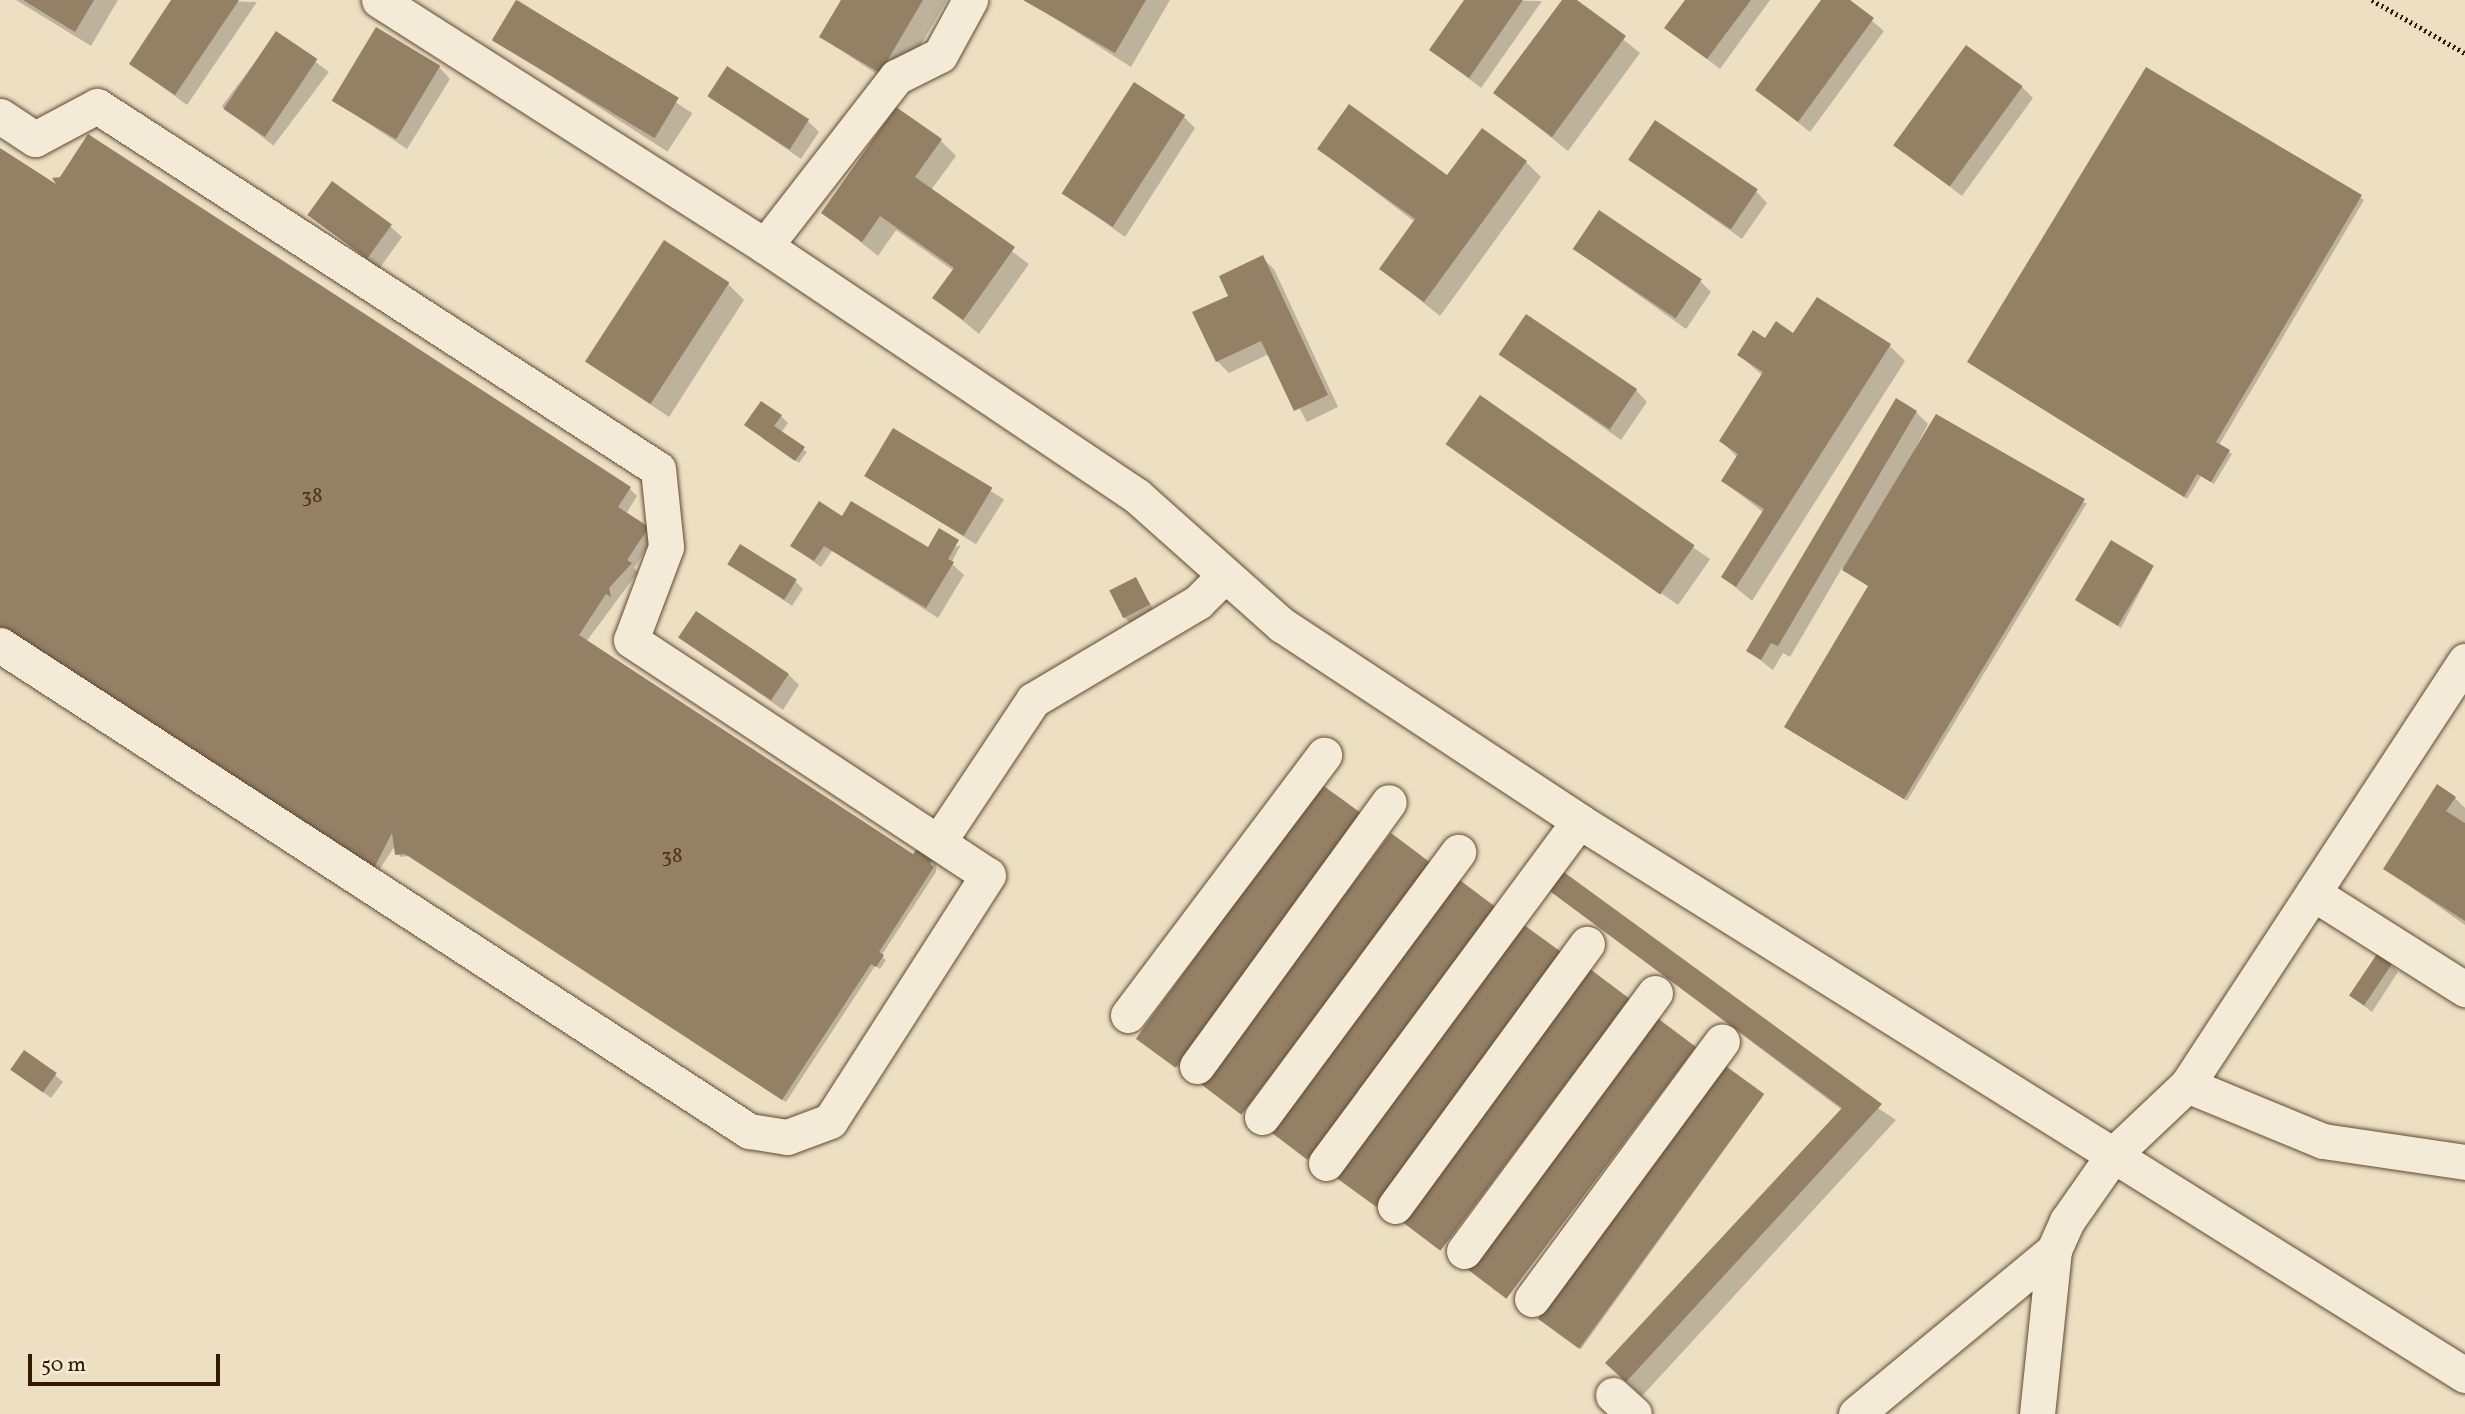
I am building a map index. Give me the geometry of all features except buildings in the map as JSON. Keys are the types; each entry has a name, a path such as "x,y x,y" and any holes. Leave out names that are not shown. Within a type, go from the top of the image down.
{"street":[{"path":"379,0 765,246 1137,496 1282,625 1579,821 2465,1375"},
{"path":"765,246 896,77 940,55 970,0"},
{"path":"0,116 35,139 97,106 657,469 666,547 631,640 988,875 830,1121 787,1137 749,1131 0,645"},
{"path":"939,841 1033,700 1198,602 1225,575"},
{"path":"1856,1414 2054,1250 2114,1154 2187,1084 2465,661"},
{"path":"1128,1015 1324,755"},
{"path":"1197,1066 1389,802"},
{"path":"1326,1163 1579,821"},
{"path":"1262,1117 1458,852"},
{"path":"2313,893 2465,989"},
{"path":"1395,1206 1587,944"},
{"path":"1464,1251 1655,993"},
{"path":"1532,1299 1722,1041"},
{"path":"2187,1084 2323,1141 2465,1162"},
{"path":"2037,1414 2054,1250"}],"path":[{"path":"2372,0 2465,52"}]}
